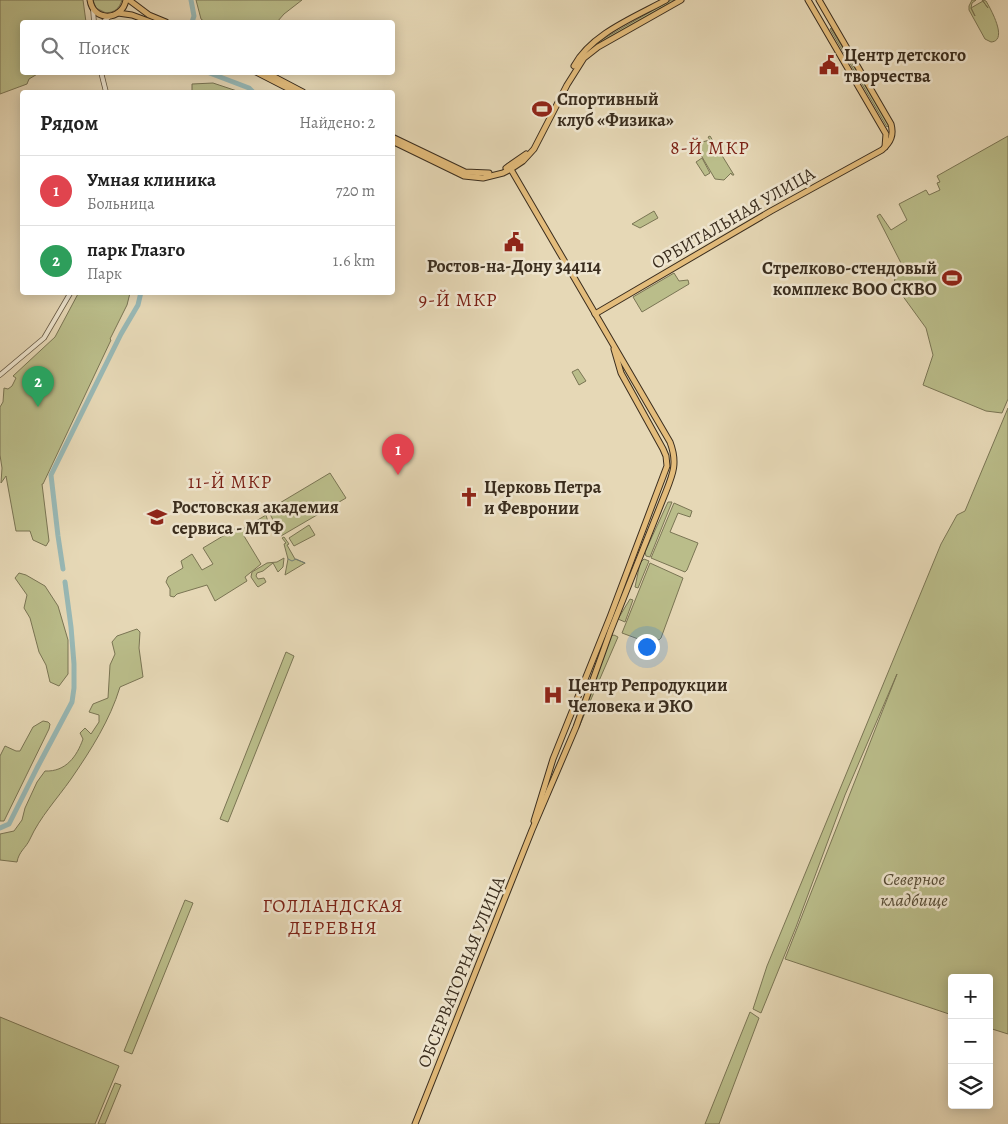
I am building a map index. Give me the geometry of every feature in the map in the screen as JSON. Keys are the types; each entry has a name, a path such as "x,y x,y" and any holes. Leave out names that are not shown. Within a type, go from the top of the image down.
{"main road":[{"path":"90,3 101,16 108,17 118,13 127,0 149,15 161,20"},
{"path":"510,168 531,148 578,58 594,42 666,0"},
{"path":"395,142 464,176 475,178 491,175 510,168 523,161 534,149 584,58 598,47 681,0"},
{"path":"808,0 884,129 887,139 885,147"},
{"path":"819,0 891,124 892,136 885,147"},
{"path":"118,13 132,15 146,20"},
{"path":"825,28 833,24"},
{"path":"594,42 598,47"},
{"path":"262,75 291,90"},
{"path":"271,75 299,90"},
{"path":"884,129 888,128 891,124"},
{"path":"395,138 464,172 491,175"},
{"name":"ОРБИТАЛЬНАЯ УЛИЦА","path":"596,314 885,147"},
{"name":"ОБСЕРВАТОРНАЯ УЛИЦА","path":"415,1124 532,830 558,773 610,632 673,474 675,461 670,442 510,168"},
{"name":"ОБСЕРВАТОРНАЯ УЛИЦА","path":"532,830 549,770 662,482 667,462 663,449 617,362 613,344"},
{"path":"635,398 639,396 644,398"},
{"path":"645,524 646,530 650,532"},
{"path":"578,695 583,695 587,698"},
{"path":"549,770 552,773 558,773"}],"street":[{"path":"90,3 94,20"},
{"path":"105,20 108,17"},
{"path":"102,75 106,90"},
{"path":"0,375 38,344 48,333 69,295"}],"green space":[{"path":"0,0 83,0 86,20 20,20 20,75 36,75 29,79 27,84 0,94"},
{"path":"93,0 122,0 116,10 106,13 96,8"},
{"path":"196,0 302,0 279,20 201,19"},
{"path":"671,0 676,0 596,43"},
{"path":"972,0 976,0 972,3 971,8 982,0 986,1 997,25 998,37 996,40 991,42 985,39 969,10"},
{"path":"830,29 889,125 887,127"},
{"path":"213,83 234,90 192,90 192,84"},
{"path":"710,136 734,175 731,173 724,180 715,179 695,145 698,147 702,142 710,140 708,137"},
{"name":"Стрелково-стендовый комплекс ВОО СКВО","path":"1008,136 1008,399 1002,413 986,411 923,385 933,355 926,328 894,284 896,273 891,270 901,263 877,216 880,214 891,230 907,220 899,204 926,190 929,195 940,190 937,183 940,182 937,176"},
{"path":"702,158 710,173 705,176 696,162"},
{"path":"654,211 658,218 640,228 632,224"},
{"path":"674,273 679,281 688,280 689,284 642,312 633,297"},
{"path":"77,295 130,295 111,340 42,484 49,541 46,546 33,540 30,531 16,531 6,476 1,483 0,407 3,402 4,388 8,389 12,386 16,378 13,376 55,337"},
{"path":"578,369 586,381 579,385 572,372"},
{"name":"Северное кладбище","path":"1008,408 1008,1034 993,1029 993,974 948,974 948,1014 785,959 897,674 845,795 796,927 761,1013 753,1009 767,966 941,544 957,515 965,511"},
{"path":"330,473 346,498 281,536 268,510"},
{"path":"668,502 672,502 650,557 646,556 645,552"},
{"path":"674,503 692,511 690,517 678,513 670,532 698,543 685,572 651,558"},
{"path":"266,515 268,522 244,536 261,564 245,577 247,581 215,601 207,585 177,594 174,597 170,596 170,589 166,582 168,577 183,568 181,561 192,554 202,570 213,564 203,548 238,527 241,530"},
{"path":"309,525 315,535 294,546 289,538"},
{"path":"284,537 295,559 305,563 285,575 288,559 284,544 286,543 282,538"},
{"path":"284,558 283,567 278,572 273,563 257,573 258,579 264,578 266,582 258,587 251,577 252,572 267,563 277,562"},
{"path":"644,559 649,561 638,588 635,587 640,563"},
{"path":"650,563 683,578 661,638 659,640 646,636 641,640 622,633"},
{"path":"19,573 45,586 58,606 68,640 68,674 59,686 50,682 46,665 39,652 30,618 24,608 27,595 15,578"},
{"path":"630,599 633,600 625,622 618,619"},
{"path":"137,629 140,632 139,648 143,677 120,687 111,711 93,746 39,823 19,855 17,862 0,860 0,834 14,831 22,820 25,808 37,782 45,771 59,769 70,762 83,739 80,733 85,728 91,734 99,722 99,715 89,712 93,704 108,698 110,665 115,654 112,642 117,636"},
{"path":"611,636 618,637 579,727"},
{"path":"286,652 294,656 228,822 220,819"},
{"path":"43,721 50,724 49,729 4,821 0,821 0,756 5,746 20,751 33,727"},
{"path":"185,900 193,903 132,1054 124,1051"},
{"path":"750,1012 759,1018 719,1124 705,1124"},
{"path":"0,1017 119,1066 95,1124 0,1124"},
{"path":"115,1083 121,1085 105,1124 98,1124"}],"waterway":[{"path":"191,0 194,16 193,20"},
{"path":"215,75 251,90"},
{"path":"63,569 51,475 121,334 138,305 140,295"},
{"path":"288,559 292,561 296,559 305,563"},
{"path":"0,828 9,824 72,702 74,664 65,582"}],"place":[{"name":"Центр детского творчества","path":"829,65"},
{"name":"Спортивный клуб «Физика»","path":"542,109"},
{"name":"Ростов-на-Дону 344114","path":"514,242"},
{"name":"Стрелково-стендовый комплекс ВОО СКВО","path":"952,278"},
{"name":"парк Глазго","path":"38,407"},
{"name":"Умная клиника","path":"398,475"},
{"name":"Церковь Петра и Февронии","path":"469,497"},
{"name":"Ростовская академия сервиса - МТФ","path":"157,517"},
{"name":"Центр Репродукции Человека и ЭКО","path":"553,695"}],"district":[{"name":"8-Й МКР","path":"710,147"},
{"name":"9-Й МКР","path":"458,299"},
{"name":"11-Й МКР","path":"230,481"},
{"name":"ГОЛЛАНДСКАЯ ДЕРЕВНЯ","path":"333,916"}]}
